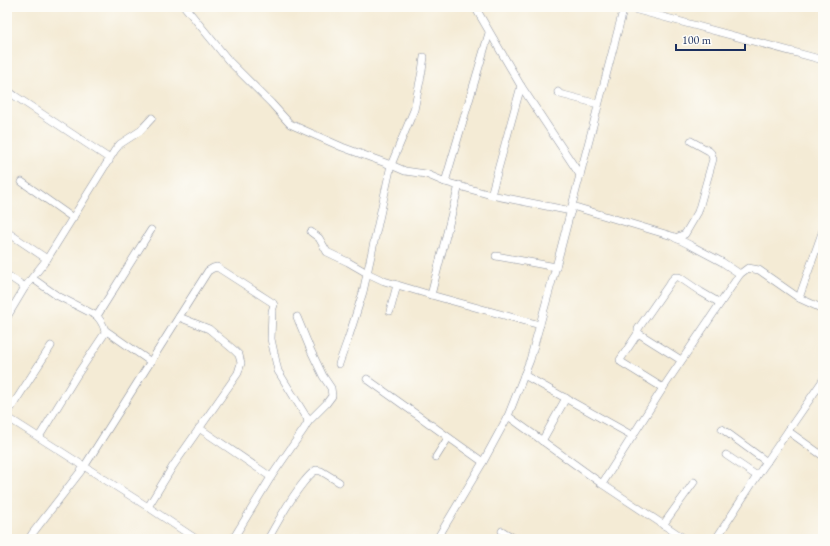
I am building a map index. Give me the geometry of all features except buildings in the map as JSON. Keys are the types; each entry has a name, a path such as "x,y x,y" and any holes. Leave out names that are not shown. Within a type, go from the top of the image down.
{"street":[{"path":"185,7 229,61 290,124 342,147 404,171 426,174 445,182 459,185 491,196 571,208 676,238 722,262 740,274"},
{"path":"474,7 521,86 580,175"},
{"path":"437,539 483,462 508,416 530,360 625,7 823,60"},
{"path":"445,182 489,33"},
{"path":"339,364 363,292 391,165 414,110 424,57"},
{"path":"491,196 521,86"},
{"path":"7,90 107,157 109,161"},
{"path":"558,92 560,94 598,104"},
{"path":"7,317 25,287 47,259 115,150 120,144 140,131 152,118"},
{"path":"676,238 684,234 698,212 713,159 709,150 691,141"},
{"path":"22,182 73,218"},
{"path":"430,296 459,185"},
{"path":"97,316 151,230"},
{"path":"799,298 823,230"},
{"path":"7,232 47,259"},
{"path":"311,232 319,238 327,252 384,281 430,296 540,325"},
{"path":"496,256 556,267"},
{"path":"29,539 84,467 208,271 214,267 217,267 274,303 272,312 271,339 278,371 308,422"},
{"path":"602,484 681,360 740,274 748,268 759,270 799,298 823,309"},
{"path":"7,276 25,287"},
{"path":"663,388 620,360 638,333 638,329 675,277 679,277 720,303"},
{"path":"32,278 56,295 97,316 105,330 151,362"},
{"path":"390,311 397,285"},
{"path":"148,507 173,466 238,373 241,363 239,355 209,329 179,317"},
{"path":"233,539 271,477 308,422 332,396 331,388 309,346 297,317"},
{"path":"39,437 77,375 105,334 105,330"},
{"path":"638,333 681,360"},
{"path":"51,346 7,416 196,539"},
{"path":"524,375 633,436"},
{"path":"367,379 483,462"},
{"path":"716,539 823,380"},
{"path":"542,441 566,398"},
{"path":"508,416 602,484 685,539"},
{"path":"199,428 271,477"},
{"path":"722,429 767,462"},
{"path":"788,431 823,456"},
{"path":"436,457 448,438"},
{"path":"726,456 757,476"},
{"path":"268,539 299,488 312,472 316,470 321,471 338,482"},
{"path":"663,525 694,482"},
{"path":"502,531 515,539"}]}
